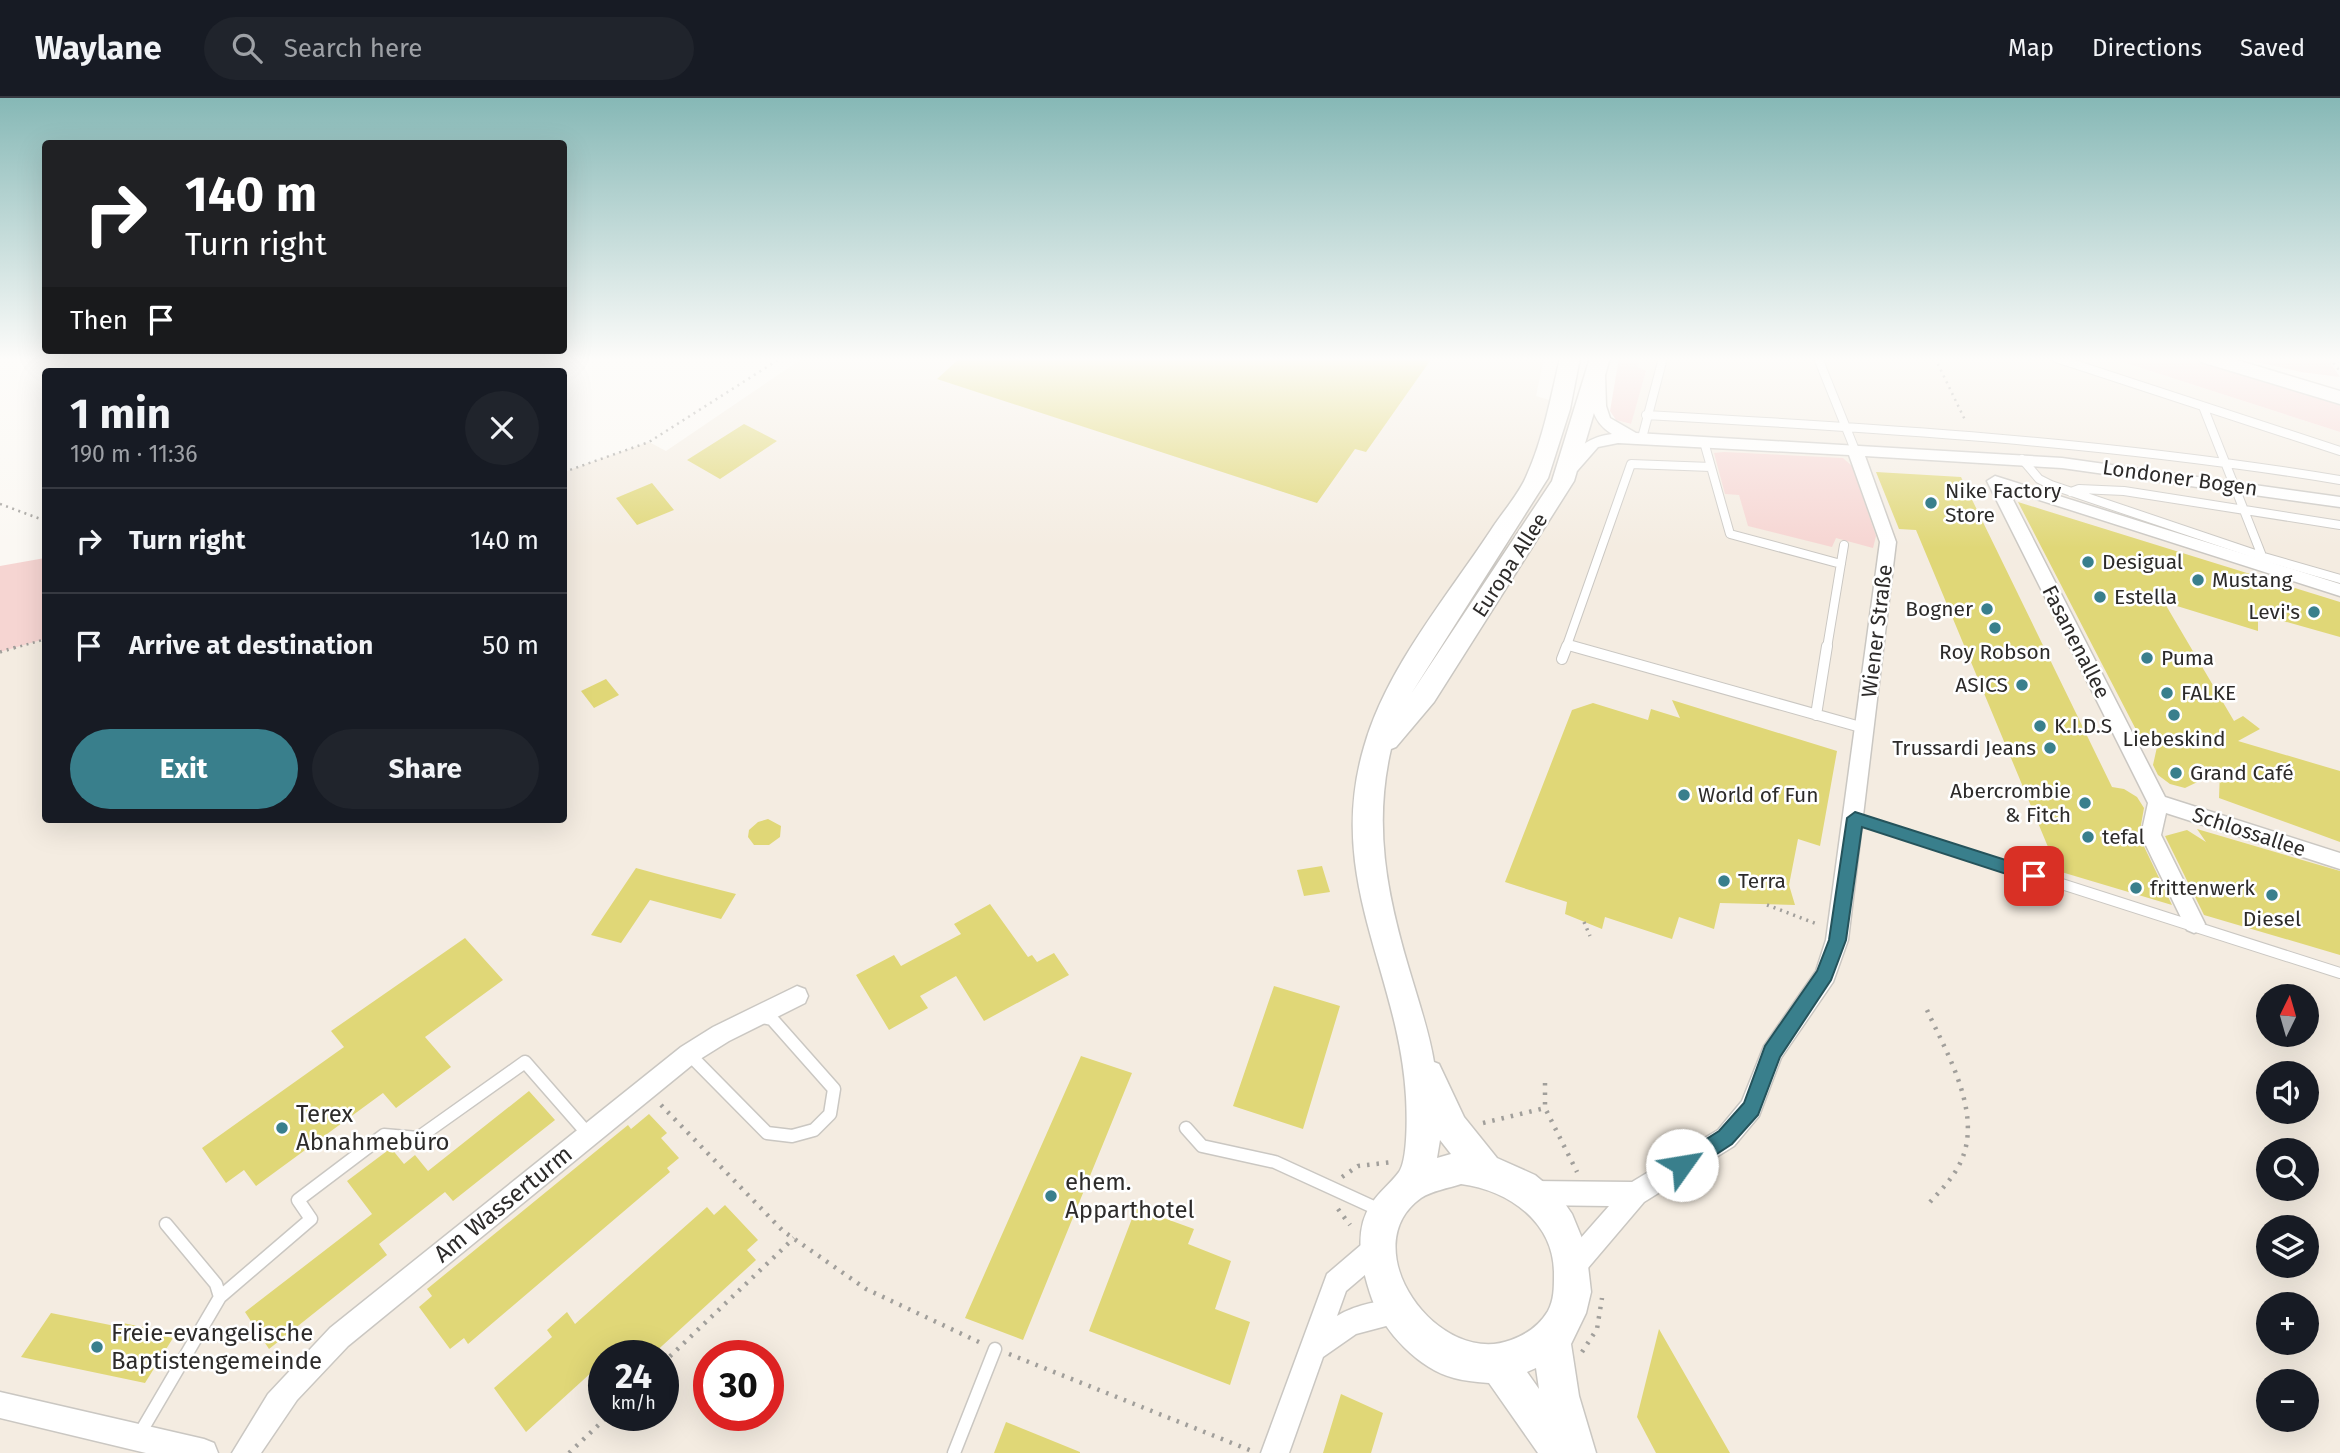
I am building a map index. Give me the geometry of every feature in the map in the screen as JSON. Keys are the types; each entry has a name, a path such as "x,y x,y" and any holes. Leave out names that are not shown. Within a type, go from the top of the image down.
{"main road":[{"name":"Europa Allee","path":"1485,1170 1452,1128 1418,1053 1372,887 1367,854 1367,796 1387,714 1399,688 1536,478 1555,421"},
{"name":"Europa Allee","path":"1378,751 1425,695 1563,481 1581,421"},
{"name":"Europa Allee","path":"1409,1166 1423,1154 1424,1131 1418,1053"},
{"path":"1409,1166 1437,1170 1461,1167 1485,1170 1509,1179 1531,1193 1559,1226 1573,1266 1573,1293 1566,1318 1551,1340 1527,1356 1498,1364 1469,1363 1441,1352 1416,1335 1396,1312 1364,1239 1399,1193 1409,1166"},
{"path":"1551,1340 1560,1396 1576,1453"},
{"path":"1498,1364 1562,1453"}],"street":[{"name":"Londoner Bogen","path":"1603,421 1611,428 1642,438"},
{"name":"Londoner Bogen","path":"1563,481 1581,450 1589,443 1607,439 1642,438 2022,459 2233,485 2340,502"},
{"name":"Wiener Straße","path":"1635,1194 1726,1138 1751,1108 1772,1052 1825,975 1838,933 1855,818 1888,542 1855,450"},
{"name":"Fasanenallee","path":"2158,803 1995,481 2264,563"},
{"path":"2264,563 2340,590"},
{"path":"2158,803 2151,835 2194,924"},
{"name":"Schlossallee","path":"2158,803 2340,861"},
{"name":"Am Wasserturm","path":"246,1453 285,1391 339,1337 689,1054 721,1034 797,996"},
{"path":"1531,1193 1635,1194"},
{"path":"1573,1266 1635,1194"},
{"path":"1275,1453 1336,1283 1364,1239"},
{"path":"1313,1348 1351,1322 1396,1312"},
{"path":"0,1405 204,1453"}],"lane":[{"path":"1642,438 1645,421"},
{"path":"1759,421 1971,432 2155,450 2340,480"},
{"path":"1843,421 1855,450"},
{"path":"2208,421 2264,563"},
{"path":"2244,421 2340,451"},
{"path":"1704,442 1730,534 1841,564"},
{"path":"2022,459 2039,479 2070,492 2264,563 2340,579"},
{"path":"1562,659 1631,464 1711,467"},
{"path":"2070,492 2079,489 2124,491 2340,525"},
{"path":"1816,715 1844,545"},
{"path":"1567,645 1864,728"},
{"path":"1855,818 1961,854 2194,924 2340,973"},
{"path":"689,1054 767,1133 784,1138 803,1136 830,1118 835,1104 834,1089 772,1019 757,1016"},
{"path":"137,1438 220,1297 311,1219 298,1200 384,1135 418,1138 525,1062 589,1134"},
{"path":"1186,1128 1202,1146 1275,1162 1386,1212"},
{"path":"166,1224 216,1284 220,1297"},
{"path":"954,1453 995,1349"}],"path":[{"path":"567,471 649,442 681,421"},
{"path":"1966,421 1971,432"},
{"path":"0,504 42,520"},
{"path":"0,652 42,640"},
{"path":"1767,905 1838,933"},
{"path":"1584,922 1590,936"},
{"path":"1927,1010 1957,1081 1966,1115 1965,1153 1955,1173 1930,1202"},
{"path":"1452,1128 1545,1108 1545,1083"},
{"path":"666,1110 794,1238 866,1289 995,1349 1257,1453"},
{"path":"1364,1239 1336,1204 1334,1188 1346,1171 1358,1166 1393,1162 1409,1166"},
{"path":"679,1348 794,1238"},
{"path":"569,1453 592,1431"}],"shaded area":[{"path":"710,421 1621,421 1630,424 1631,421 2307,421 2340,432 2340,1453 0,1453 0,652 42,640 42,823 567,823 567,471 649,442 666,451"},
{"path":"2307,421 2340,421 2340,432"},
{"path":"1714,453 1843,458 1852,466 1876,536 1873,548 1836,538 1832,547 1748,526 1739,495 1725,494"},
{"path":"42,559 42,640 0,652 0,566"}],"building":[{"path":"1066,421 1388,421 1366,452 1355,449 1317,503"},
{"path":"744,424 777,441 720,479 687,460"},
{"path":"1876,472 1961,477 2112,787 2124,789 2137,797 2144,808 2139,836 2172,905 2058,871 1916,530 1899,529"},
{"path":"652,483 674,510 637,525 616,498"},
{"path":"2018,502 2340,602 2340,637 2258,614 2258,631 2164,602 2234,721 2243,716 2260,729 2238,741 2340,771 2340,842 2219,798 2220,771 2185,788 2170,784 2158,775 2153,765 2157,747 2145,747"},
{"path":"606,679 619,695 594,708 581,691"},
{"name":"World of Fun","path":"1672,700 1837,751 1820,846 1798,839 1789,885 1795,905 1720,903 1714,929 1679,917 1672,939 1605,917 1602,929 1565,914 1567,902 1505,882 1572,710 1593,703 1648,720 1651,709 1680,718"},
{"path":"768,819 781,826 780,837 769,845 754,845 748,837 749,830 758,822"},
{"path":"2197,829 2340,871 2340,955 2204,915 2165,836 2187,830 2206,842"},
{"path":"1322,866 1330,892 1304,896 1297,870"},
{"path":"636,868 736,894 721,919 650,900 621,943 591,935"},
{"path":"990,904 1028,957 1032,955 1037,962 1054,953 1069,975 984,1021 956,976 920,996 928,1008 889,1030 856,975 894,955 901,966 961,934 954,924"},
{"path":"465,938 503,980 425,1037 451,1067 396,1108 383,1093 256,1186 244,1170 226,1183 202,1148 344,1047 331,1031"},
{"path":"1274,986 1340,1006 1303,1129 1233,1106"},
{"name":"ehem. Apparthotel","path":"1081,1056 1132,1073 1023,1340 965,1318"},
{"path":"529,1091 555,1120 453,1201 445,1192 379,1244 387,1255 269,1349 245,1312 372,1214 347,1181 391,1148 404,1164 415,1155 428,1171"},
{"path":"649,1114 667,1133 661,1138 679,1158 667,1168 670,1172 468,1344 464,1338 450,1349 419,1307 432,1296 427,1289 628,1125 631,1129"},
{"path":"725,1205 758,1240 747,1250 756,1260 668,1340 588,1340 588,1376 526,1432 494,1388 552,1337 547,1330 567,1312 575,1324 707,1207 714,1215"},
{"path":"1136,1208 1194,1229 1188,1244 1231,1261 1215,1309 1250,1322 1230,1385 1089,1331"},
{"name":"Freie-evangelische Baptistengemeinde","path":"51,1313 120,1327 123,1323 162,1331 159,1335 173,1338 145,1383 21,1357"},
{"path":"1659,1329 1730,1453 1656,1453 1637,1417"},
{"path":"1341,1394 1383,1413 1371,1453 1323,1453"},
{"path":"1006,1422 1080,1452 1080,1453 994,1453"}],"place":[{"name":"Nike Factory Store","path":"1931,503"},
{"name":"Desigual","path":"2088,562"},
{"name":"Mustang","path":"2198,580"},
{"name":"Estella","path":"2100,597"},
{"name":"Bogner","path":"1987,609"},
{"name":"Levi's","path":"2314,612"},
{"name":"Roy Robson","path":"1995,628"},
{"name":"Puma","path":"2147,658"},
{"name":"ASICS","path":"2022,685"},
{"name":"FALKE","path":"2167,693"},
{"name":"Liebeskind","path":"2174,715"},
{"name":"K.I.D.S","path":"2040,726"},
{"name":"Trussardi Jeans","path":"2050,748"},
{"name":"Grand Café","path":"2176,773"},
{"name":"World of Fun","path":"1684,795"},
{"name":"Abercrombie & Fitch","path":"2085,803"},
{"name":"tefal","path":"2088,837"},
{"name":"Terra","path":"1724,881"},
{"name":"frittenwerk","path":"2136,888"},
{"name":"Diesel","path":"2272,895"},
{"name":"Terex Abnahmebüro","path":"282,1128"},
{"name":"ehem. Apparthotel","path":"1051,1196"},
{"name":"Freie-evangelische Baptistengemeinde","path":"97,1347"}],"route":[{"path":"1682,1165 1726,1138 1751,1108 1772,1052 1825,975 1837,940 1855,818 2034,876"}]}
